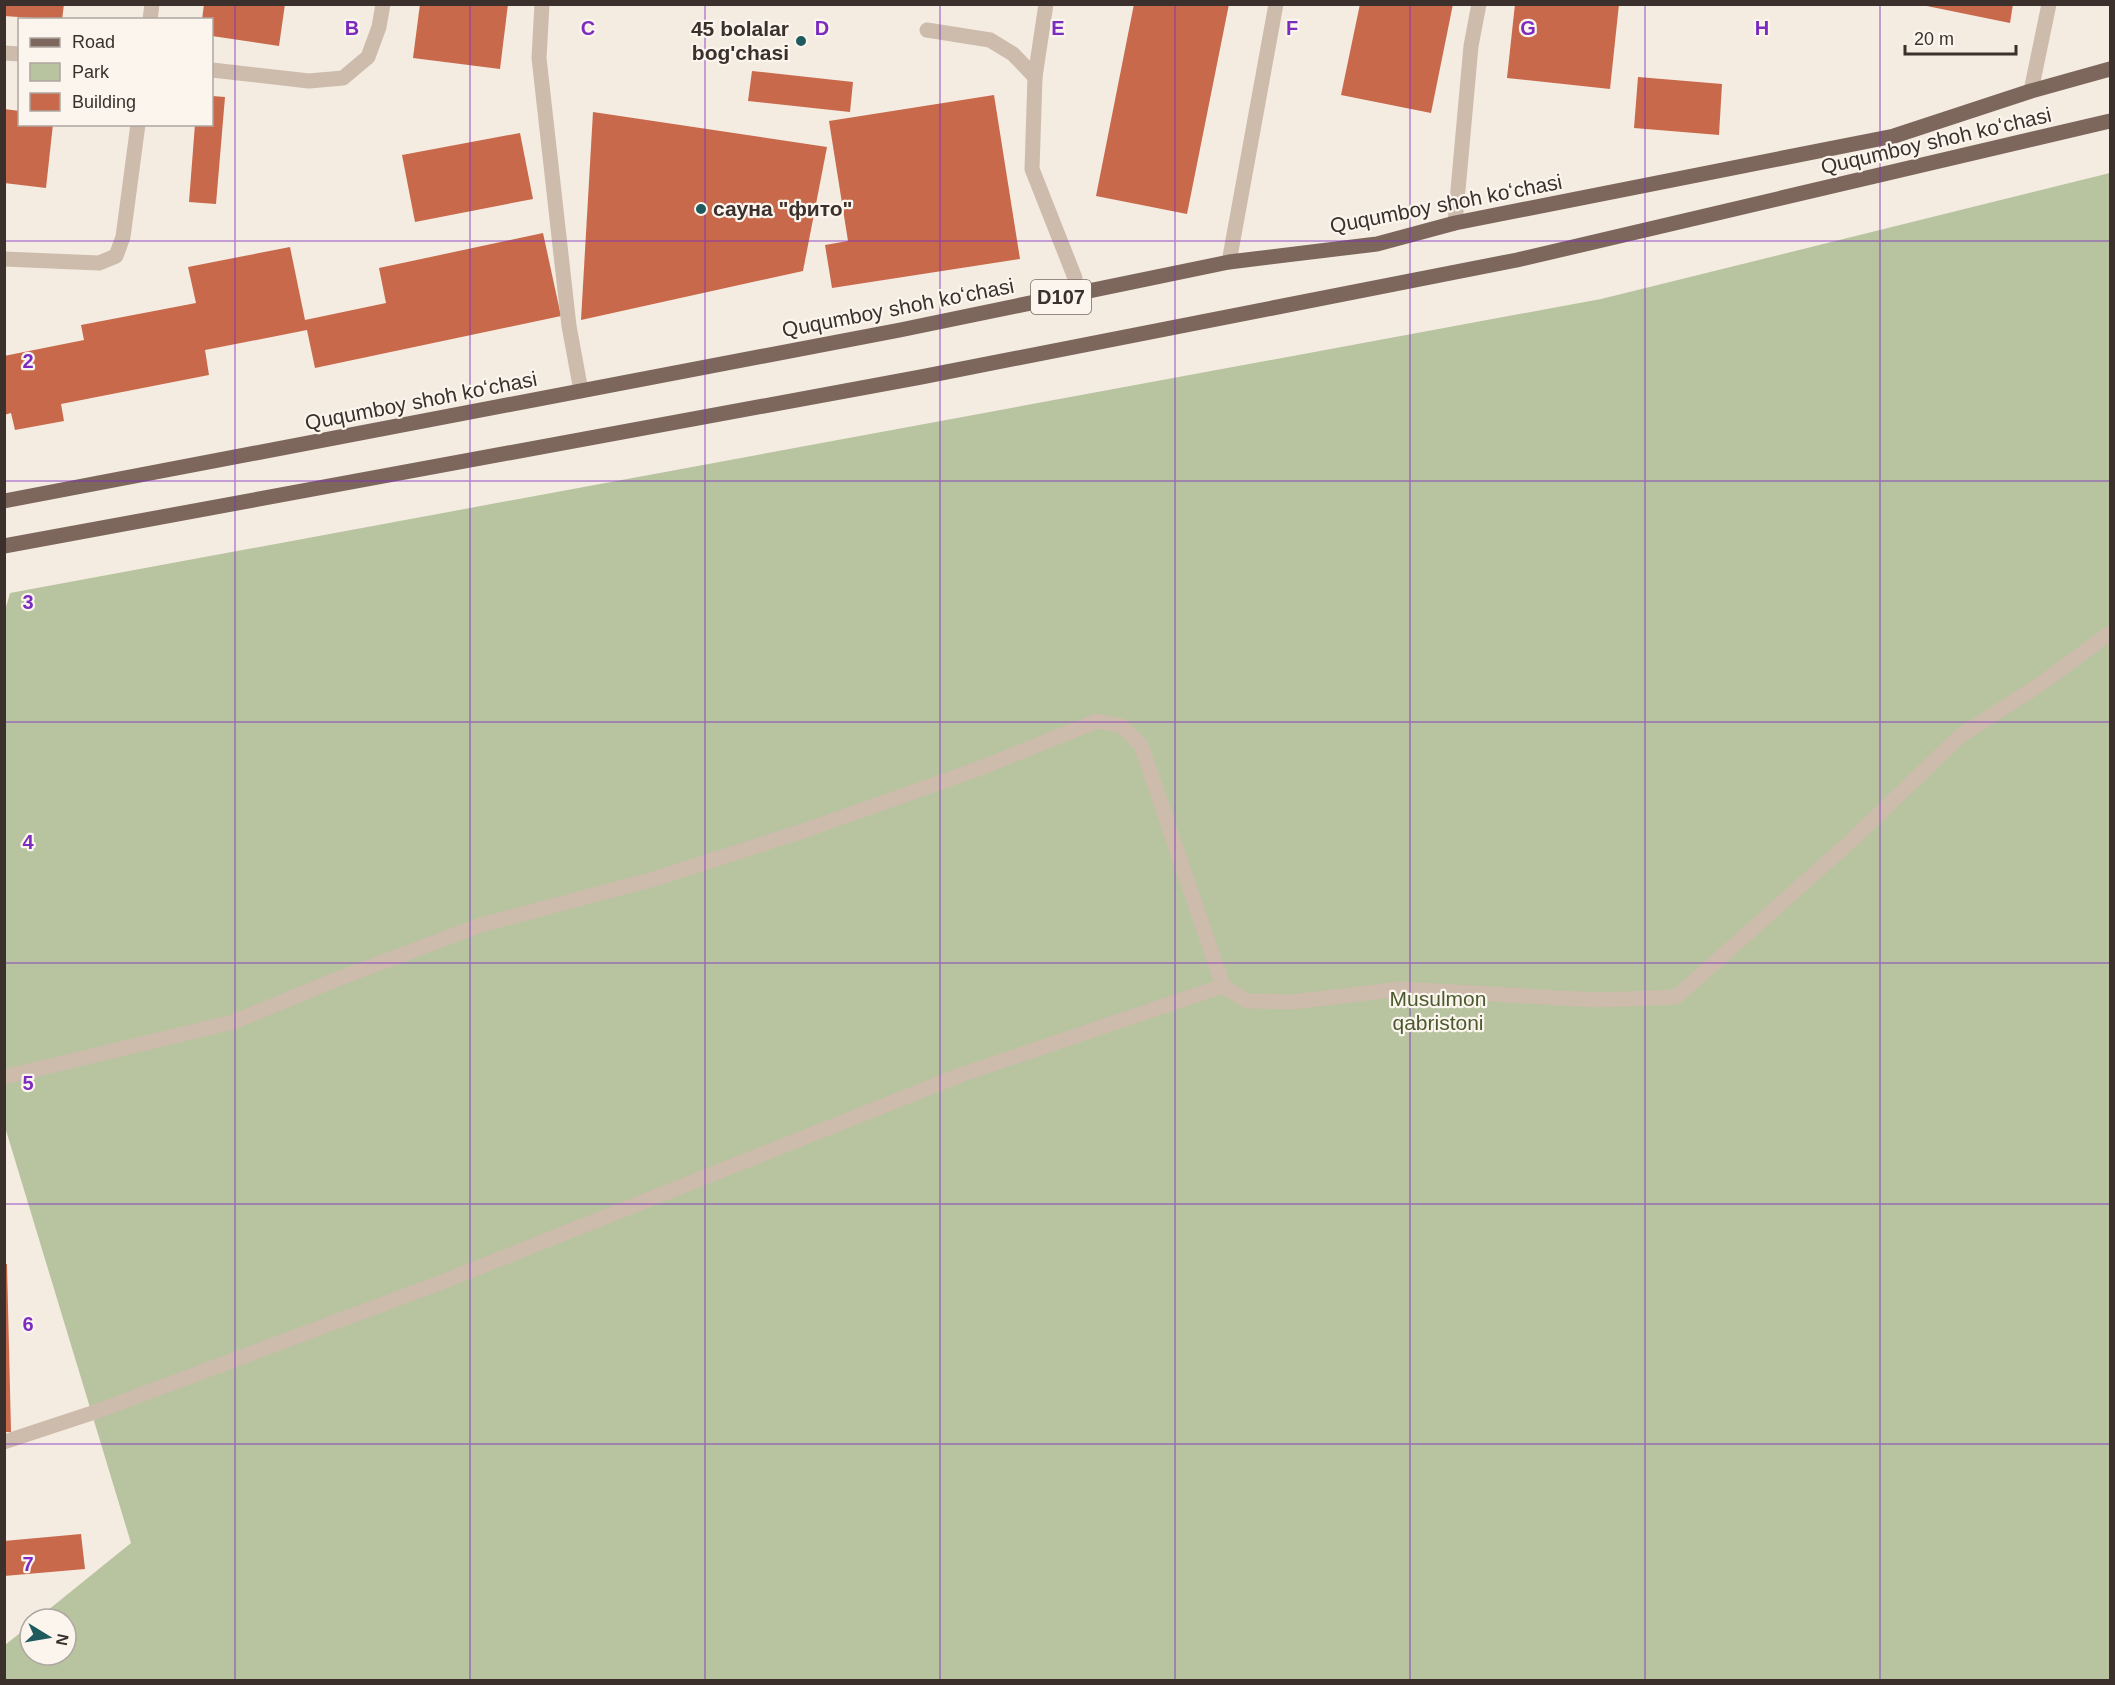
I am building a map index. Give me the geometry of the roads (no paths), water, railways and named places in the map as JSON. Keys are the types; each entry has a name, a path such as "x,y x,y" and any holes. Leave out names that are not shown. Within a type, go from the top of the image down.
{"main road":[{"name":"Ququmboy shoh koʻchasi","path":"4,501 900,330 1230,262 1377,244 1455,223 1894,136 2031,91 2110,69"},
{"name":"Ququmboy shoh koʻchasi","path":"4,546 921,377 1517,260 2110,120"}],"lane":[{"path":"213,70 309,81 343,78 368,57 379,27 382,4"},
{"path":"542,4 539,58 569,326 581,391"},
{"path":"1046,4 1035,77 1032,169 1075,278"},
{"path":"1230,262 1276,4"},
{"path":"1455,223 1471,46 1479,4"},
{"path":"2031,91 2049,4"},
{"path":"927,30 990,40 1013,54 1035,77"},
{"path":"4,259 99,263 116,256 123,237 138,126"},
{"path":"4,1077 233,1022 481,925 654,879 795,833 978,769 1096,721 1122,726 1141,745 1223,986 1247,1001 1292,1002 1401,989 1597,1000 1676,997 1852,840 1960,736 2039,685 2110,633"},
{"path":"4,1442 92,1413 442,1282 963,1074 1223,986"}],"place":[{"name":"45 bolalar bog'chasi","path":"801,41"},
{"name":"сауна \"фито\"","path":"701,209"}],"park label":[{"name":"Musulmon qabristoni","path":"1438,1011"}]}
